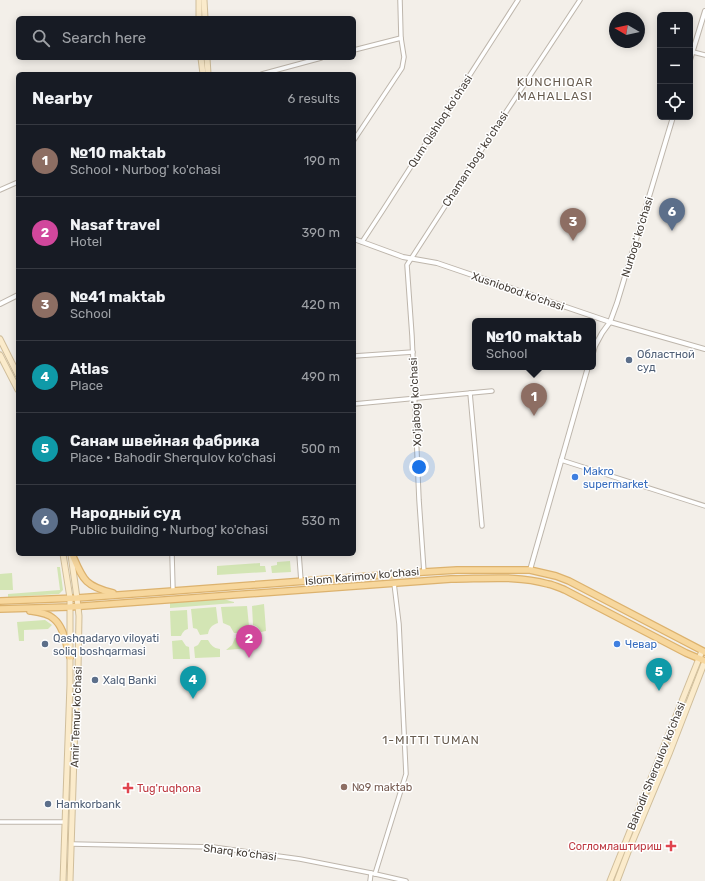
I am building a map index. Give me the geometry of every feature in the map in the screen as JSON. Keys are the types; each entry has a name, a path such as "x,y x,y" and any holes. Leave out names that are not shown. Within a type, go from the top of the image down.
{"main road":[{"path":"199,0 199,16"},
{"path":"204,0 205,16"},
{"path":"201,60 203,72"},
{"path":"207,60 208,72"},
{"path":"0,339 16,371"},
{"path":"0,355 16,386"},
{"name":"Amir Temur ko'chasi","path":"63,556 70,598 70,657 63,881"},
{"name":"Amir Temur ko'chasi","path":"70,881 78,671 78,598 71,556"},
{"path":"72,556 84,578 90,585 118,594"},
{"path":"451,570 448,574 451,579"},
{"name":"Islom Karimov ko‘chasi","path":"0,601 78,598 451,570 530,570 556,576 569,581 703,651"},
{"name":"Islom Karimov ko‘chasi","path":"0,609 70,607 451,579 505,578 548,584 565,590 705,661"},
{"path":"20,609 43,613 54,618 62,630 70,657"},
{"name":"Bahodir Sherqulov ko‘chasi","path":"610,881 703,651"},
{"name":"Bahodir Sherqulov ko‘chasi","path":"617,881 705,661"}],"street":[{"path":"356,137 402,68 404,57 401,38 400,0"},
{"name":"Qum Qishloq ko'chasi","path":"362,242 518,0"},
{"name":"Chaman bog' ko'chasi","path":"411,258 580,0"},
{"path":"693,49 705,11"},
{"path":"356,49 401,38"},
{"path":"693,52 705,55"},
{"path":"269,72 314,60"},
{"name":"Nurbog' ko'chasi","path":"596,344 610,322 617,303 672,120"},
{"path":"0,190 16,183"},
{"name":"Xusniobod ko'chasi","path":"356,240 403,257 437,263 610,322 705,349"},
{"name":"Xo'jabog' ko'chasi","path":"411,258 407,265 424,572"},
{"path":"0,304 16,296"},
{"path":"356,356 413,352"},
{"path":"530,570 587,370"},
{"path":"356,404 492,391"},
{"path":"470,393 482,526"},
{"path":"561,460 705,506"},
{"path":"172,556 172,591"},
{"path":"299,556 301,581"},
{"path":"370,881 406,774 399,624 394,583"},
{"path":"0,822 65,822"},
{"name":"Sharq ko‘chasi","path":"72,844 213,847 300,860 373,873 406,881"}],"green space":[{"path":"290,561 291,572 272,573 271,566 277,565 277,562"},
{"path":"260,563 260,566 265,566 266,572 217,575 217,566"},
{"path":"57,567 60,567 63,590 59,594 8,597 8,594 60,590"},
{"path":"12,573 13,590 0,590 0,574"},
{"path":"224,599 234,603 170,608 170,603"},
{"path":"264,604 266,631 261,632 258,627 253,625 252,606"},
{"path":"247,606 249,626 243,630 242,633 234,633 230,626 223,623 221,607"},
{"path":"216,607 218,623 211,627 208,634 200,635 197,629 193,628 191,609"},
{"path":"187,610 188,629 184,631 181,636 171,636 170,611"},
{"path":"45,620 52,625 48,629 24,630 24,641 19,641 17,622"},
{"path":"235,638 243,638 244,641 250,644 250,648 226,650 232,645"},
{"path":"182,640 186,646 189,647 190,659 173,659 172,641"},
{"path":"201,640 208,640 212,646 220,649 220,657 195,658 194,647 198,645"}],"place":[{"name":"Народный суд","path":"672,231"},
{"name":"№41 maktab","path":"573,241"},
{"name":"Областной суд","path":"629,360"},
{"name":"№10 maktab","path":"534,416"},
{"name":"Makro supermarket","path":"575,477"},
{"name":"Qashqadaryo viloyati soliq boshqarmasi","path":"45,644"},
{"name":"Чевар","path":"617,644"},
{"name":"Nasaf travel","path":"249,658"},
{"name":"Xalq Banki","path":"95,680"},
{"name":"Санам швейная фабрика","path":"659,691"},
{"name":"Atlas","path":"193,699"},
{"name":"№9 maktab","path":"344,787"},
{"name":"Tug'ruqhona","path":"128,788"},
{"name":"Hamkorbank","path":"48,804"},
{"name":"Согломлаштириш","path":"671,846"}],"district":[{"name":"KUNCHIQAR MAHALLASI","path":"555,89"},
{"name":"1-MITTI TUMAN","path":"431,740"}]}
